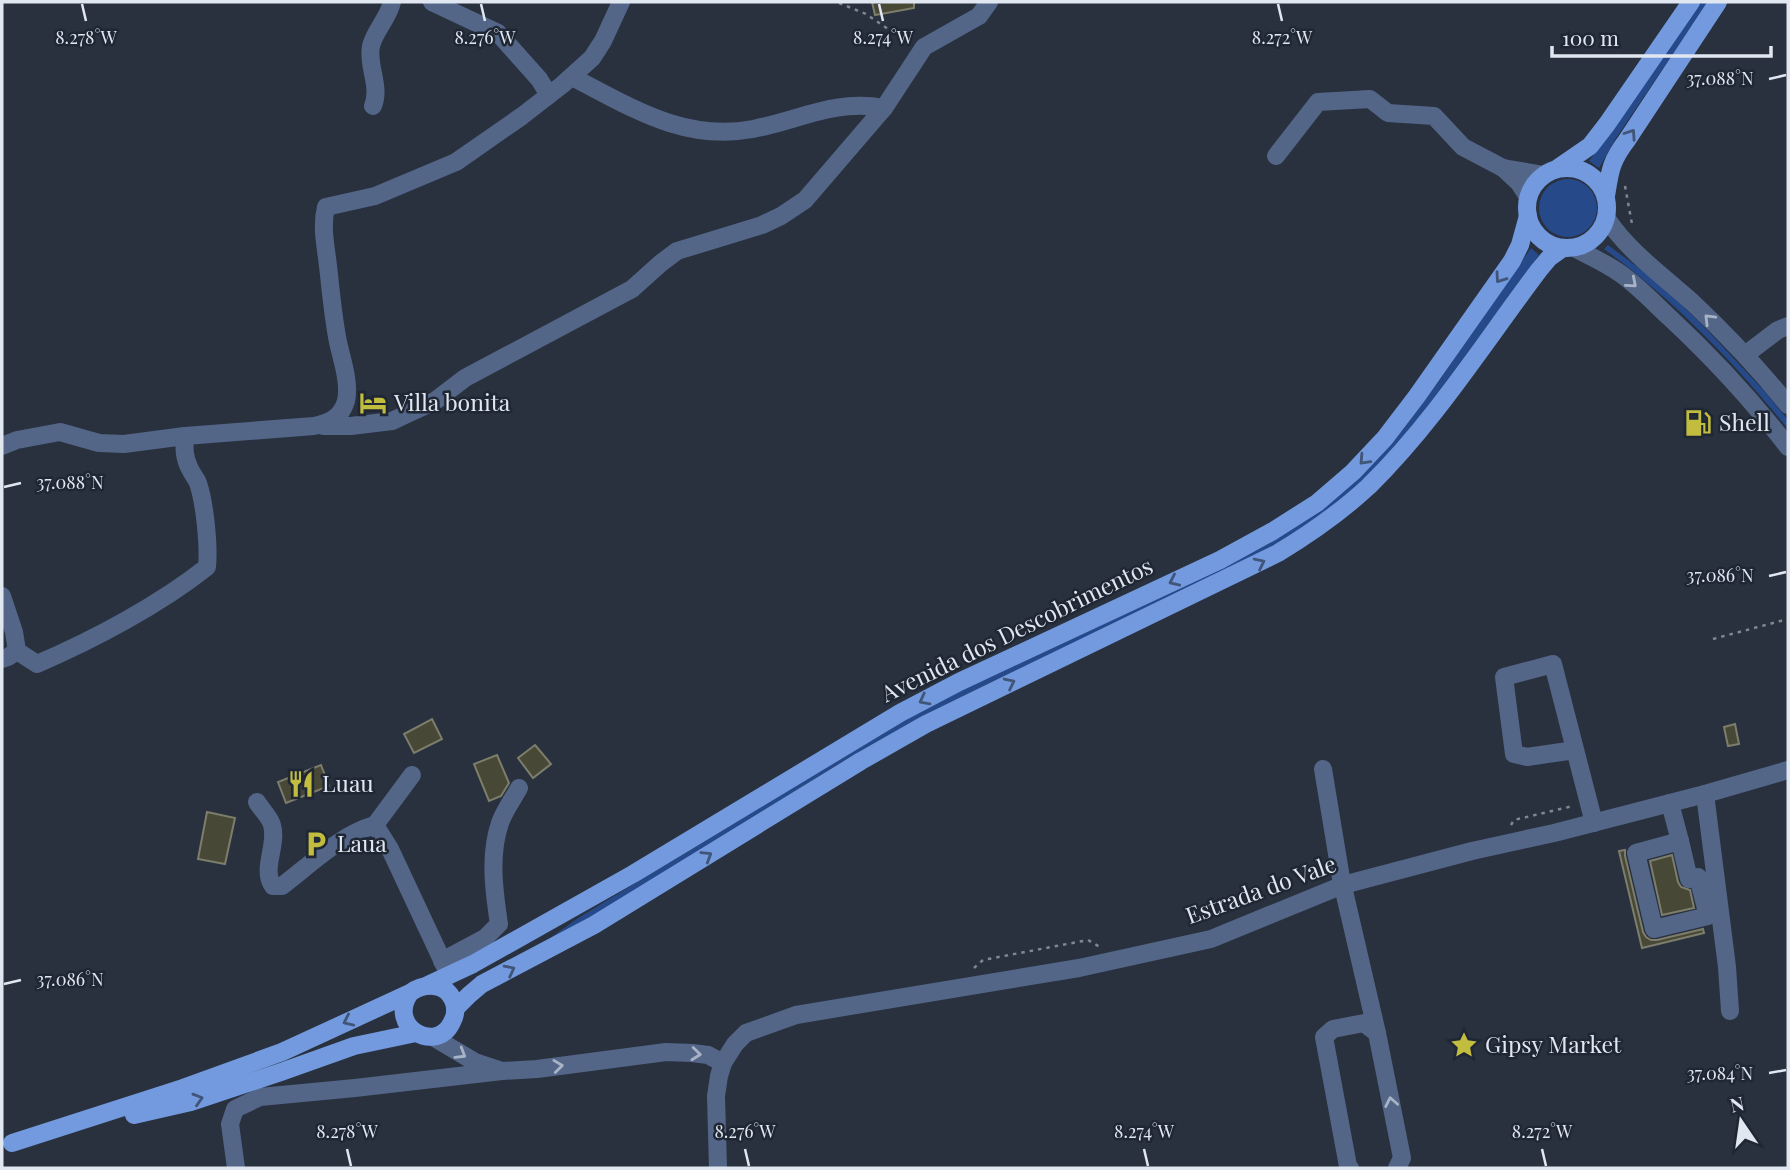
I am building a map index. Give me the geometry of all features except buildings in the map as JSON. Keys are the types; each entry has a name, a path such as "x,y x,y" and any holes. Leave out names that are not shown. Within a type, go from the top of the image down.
{"main road":[{"path":"1551,172 1570,167 1582,170 1601,185 1608,207 1606,219 1595,238 1585,244 1568,248 1551,245 1540,238 1532,228 1528,216 1528,197 1532,188 1551,172 1590,146 1691,2"},
{"path":"1606,196 1616,154 1718,2"},
{"name":"Avenida dos Descobrimentos","path":"428,985 445,968 473,964 622,880 900,713 959,682 1220,559 1273,531 1317,503 1353,472 1385,438 1417,396 1512,261 1520,245 1528,216"},
{"name":"Avenida dos Descobrimentos","path":"455,1009 482,984 594,925 926,724 1278,554 1315,531 1369,486 1405,447 1539,270 1549,258 1568,248"},
{"path":"422,986 436,986 449,995 455,1009 454,1019 446,1031 354,1046 191,1102 7,1144 183,1088 282,1052 422,986"},
{"path":"410,993 403,1015 410,1028 424,1035"}],"street":[{"path":"373,106 376,90 370,58 371,46 392,2"},
{"path":"432,2 498,33 550,95"},
{"path":"351,426 330,285 323,220 326,207 375,196 456,162 550,95 592,58 621,2"},
{"path":"2,446 17,440 60,432 99,443 124,444 185,436 392,421 435,401 466,378 632,289 677,251 762,225 805,200 884,108 924,47 979,16 989,2"},
{"path":"572,76 643,113 675,126 718,132 753,129 841,106 865,105 884,108"},
{"path":"1276,156 1318,102 1370,99 1388,113 1434,116 1463,147 1503,168 1519,183 1528,197"},
{"path":"1503,168 1551,172"},
{"path":"1606,219 1631,250 1702,311 1770,382 1788,405"},
{"path":"1568,248 1604,262 1648,297 1724,372 1788,447"},
{"path":"1745,355 1778,330 1788,326"},
{"path":"1770,382 1788,388"},
{"path":"316,426 329,423 340,414 346,401 347,385"},
{"path":"2,597 14,632 9,655 37,664 73,649 140,611 206,568 208,554 202,500 198,482 183,451 185,436"},
{"path":"1575,750 1527,757 1514,754 1504,677 1553,664 1594,822"},
{"path":"1323,769 1341,878 1377,1033 1402,1158 1397,1168"},
{"name":"Estrada do Vale","path":"723,1063 746,1033 796,1015 1079,968 1210,939 1343,885 1705,794 1788,770"},
{"path":"257,802 272,824 270,882 273,887 282,886 347,837 360,829 375,825 412,775"},
{"path":"375,825 390,849 445,968 499,924 493,881 495,846 500,822 519,788"},
{"path":"1705,794 1730,1011"},
{"path":"1670,803 1680,841 1689,879 1698,877 1708,916 1654,929 1636,853 1680,841"},
{"path":"1350,1026 1364,1011 1368,998"},
{"path":"1350,1168 1324,1037 1334,1029 1364,1023 1377,1033"},
{"path":"424,1035 475,1062 496,1069"},
{"path":"236,1168 230,1124 236,1109 260,1097 496,1069 537,1069 666,1052 708,1055 723,1063 716,1096 718,1168"}],"path":[{"path":"839,3 866,14 897,35 924,47"},
{"path":"1623,177 1633,229"},
{"path":"1713,639 1788,619"},
{"path":"1511,827 1514,820 1589,803"},
{"path":"972,969 983,960 1087,940 1100,947"}],"shaded area":[{"path":"1701,2 1708,2 1616,138 1599,168 1589,161"},
{"path":"1568,179 1579,181 1592,192 1597,208 1595,219 1584,232 1568,237 1557,235 1544,224 1539,208 1541,197 1552,184"},
{"path":"1608,245 1652,278 1710,333 1788,420 1788,429 1702,333 1655,289 1604,249"},
{"path":"1531,248 1539,255 1424,412 1389,455 1335,507 1284,541 928,713 840,763 594,917 528,954 578,918 904,720 982,679 1137,606 1366,470 1401,432 1439,381"}],"place":[{"name":"Villa bonita","path":"373,403"},
{"name":"Shell","path":"1698,423"},
{"name":"Luau","path":"301,784"},
{"name":"Laua","path":"316,844"},
{"name":"Gipsy Market","path":"1464,1045"}]}
